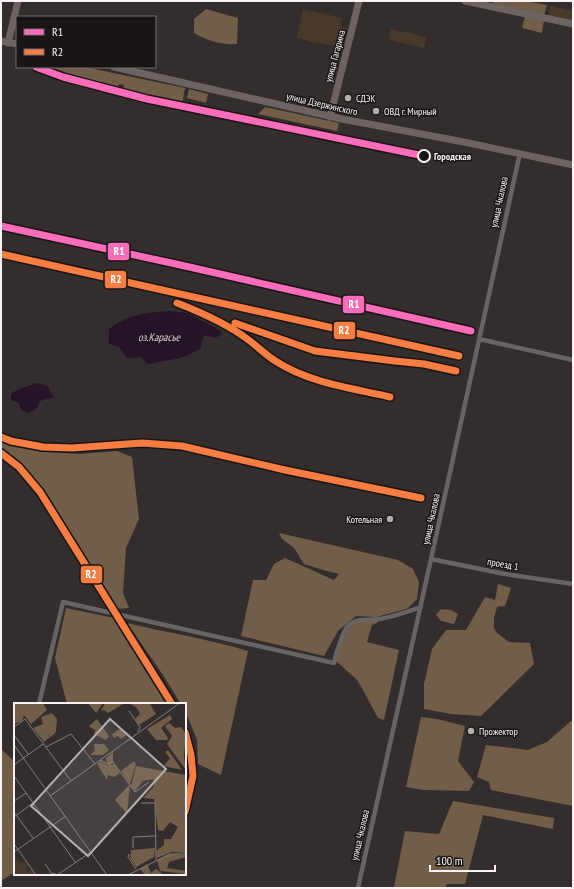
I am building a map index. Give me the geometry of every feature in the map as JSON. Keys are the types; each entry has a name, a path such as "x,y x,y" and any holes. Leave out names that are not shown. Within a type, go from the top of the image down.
{"street":[{"path":"16,44 4,42 18,1"},
{"name":"улица Гагарина","path":"330,117 360,1"},
{"path":"464,1 573,24"},
{"name":"улица Дзержинского","path":"118,68 330,117 520,153 573,165"},
{"name":"улица Чкалова","path":"358,888 520,153"},
{"path":"479,339 573,360"},
{"name":"проезд 1","path":"431,560 505,574 573,584"},
{"path":"39,703 63,602 334,663 336,653 348,625 356,620 378,620 400,615 421,607"}],"shaded area":[{"path":"493,1 526,1 547,5 544,16 492,6"},
{"path":"550,6 573,11 572,22 548,16"},
{"path":"206,9 238,18 237,44 215,42 194,33 194,19"},
{"path":"303,9 342,18 341,27 345,28 340,47 297,38"},
{"path":"525,16 544,20 542,33 522,28"},
{"path":"391,29 426,37 424,48 389,40"},
{"path":"44,68 90,68 185,88 182,104 123,90 124,85 119,84 118,89"},
{"path":"189,89 208,94 206,103 187,98"},
{"path":"265,107 339,123 337,131 258,114"},
{"path":"1,442 38,451 79,454 117,451 132,457 139,519 126,548 123,593 129,608 117,609 49,497 1,446"},
{"path":"279,533 398,560 413,569 419,582 417,599 407,609 376,617 356,616 338,631 324,656 241,636 253,580 266,580 274,564 285,558 334,580 339,574 304,564 294,548 282,539"},
{"path":"498,584 511,588 505,606 497,607 494,618 494,628 497,633 509,642 530,643 534,664 481,716 451,714 424,709 424,684 432,649 446,630 466,630 485,597 495,600"},
{"path":"66,608 114,618 167,703 67,703 55,658"},
{"path":"441,609 451,610 458,614 454,624 441,621 436,615"},
{"path":"357,621 378,621 372,625 367,642 399,650 384,720 378,718 357,680 336,661 339,649 349,627"},
{"path":"127,623 248,651 221,775 198,764 197,740 186,712 186,703 180,703"},
{"path":"421,717 437,719 465,726 458,761 474,782 469,791 423,790 406,787"},
{"path":"571,721 573,721 573,806 491,790 489,782 477,777 486,745 528,750 547,742"},
{"path":"1,749 14,761 14,873 1,881"},
{"path":"453,801 554,818 553,829 483,815 465,884 447,884 445,888 394,887 405,831 439,834"}],"water":[{"name":"оз.Карасье","path":"169,311 187,313 221,331 221,335 215,338 204,335 200,349 186,356 147,364 141,357 127,358 119,347 109,344 109,329 123,320 138,315"},
{"path":"36,383 47,386 54,397 40,401 37,408 29,413 21,410 19,403 11,400 11,394"}],"transit line":[{"name":"R1","path":"39,68 63,77 147,99 424,156"},
{"name":"R1","path":"1,226 471,331"},
{"name":"R2","path":"1,254 459,356"},
{"name":"R2","path":"177,303 206,315 233,329 273,360 303,375 332,384 390,397"},
{"name":"R2","path":"235,323 315,351 424,364 456,371"},
{"name":"R2","path":"1,437 11,441 43,447 72,448 142,443 182,446 285,470 421,498"},
{"name":"R2","path":"1,453 19,467 40,492 171,703"},
{"name":"R2","path":"186,736 191,755 193,776 186,808"}],"place":[{"name":"СДЭК","path":"348,98"},
{"name":"ОВД г. Мирный","path":"376,111"},
{"name":"Городская","path":"424,156"},
{"name":"Котельная","path":"390,519"},
{"name":"Прожектор","path":"471,731"}]}
